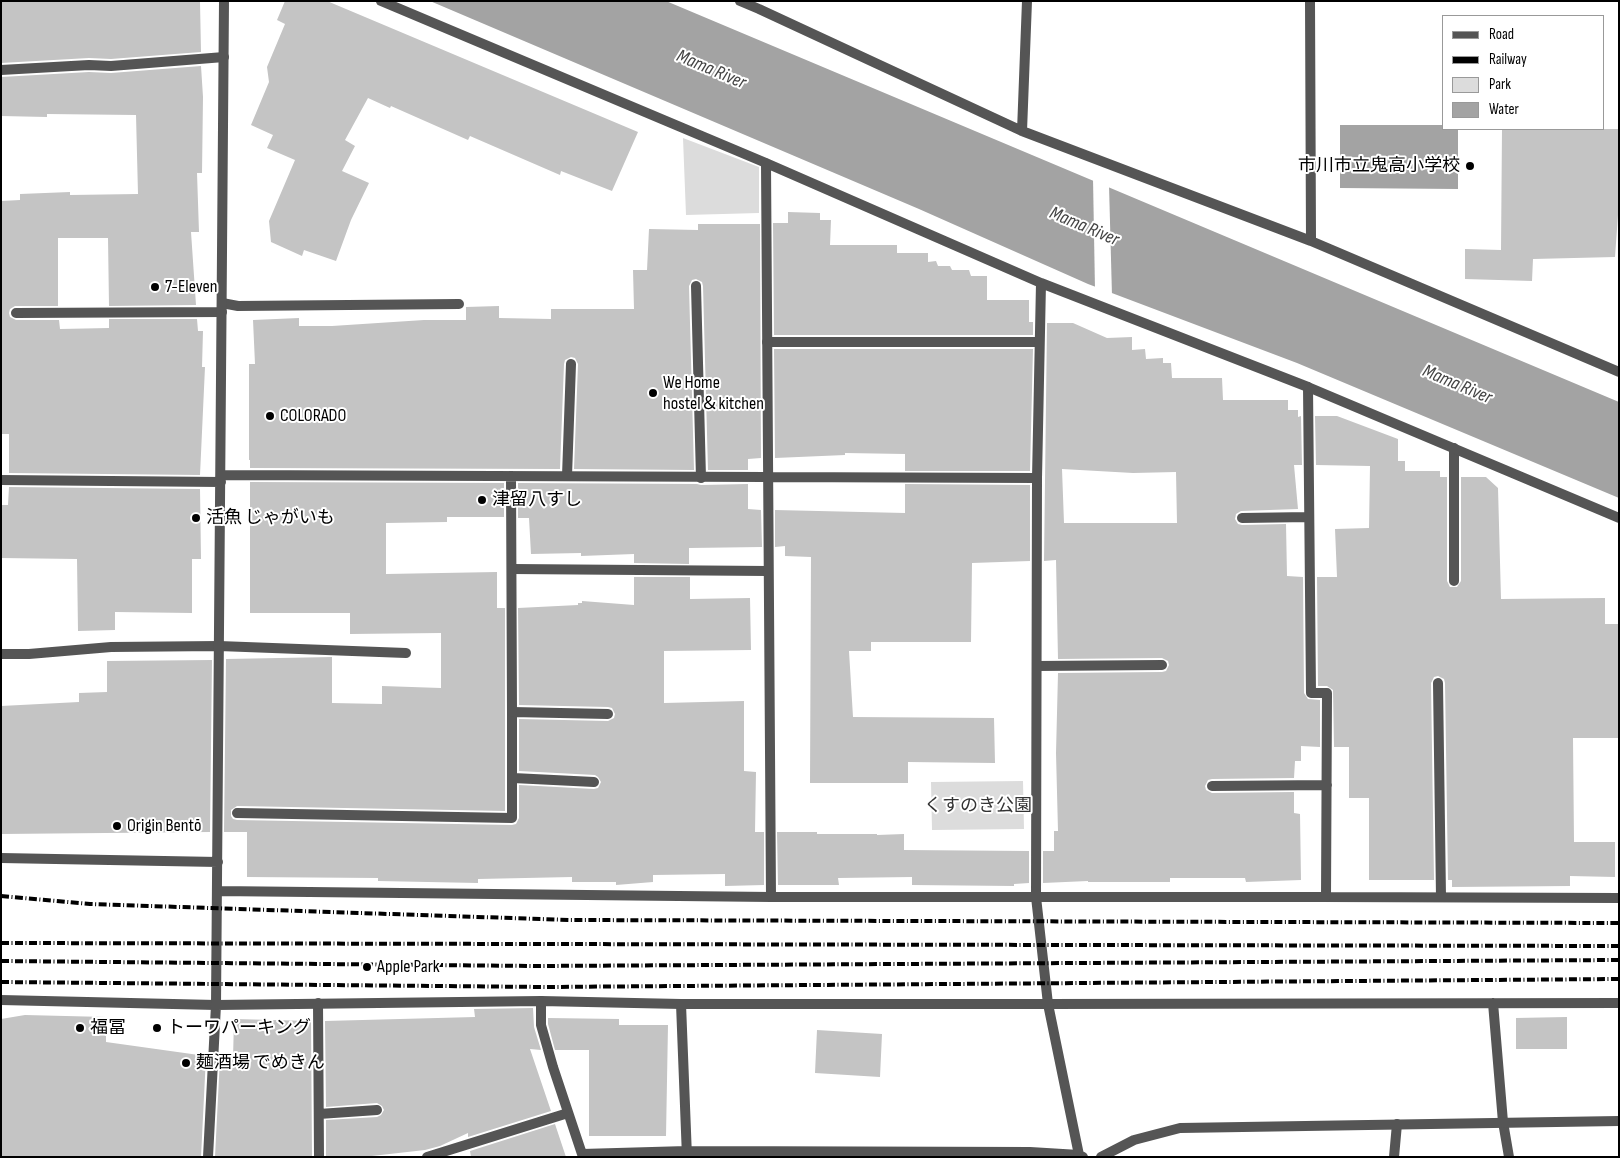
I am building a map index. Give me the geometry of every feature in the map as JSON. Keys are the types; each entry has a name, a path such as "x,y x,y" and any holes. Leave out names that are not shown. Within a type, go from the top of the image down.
{"street":[{"path":"208,1157 216,1005 218,862 224,1"},
{"path":"381,1 766,163 1041,283 1308,387 1619,518"},
{"path":"740,1 759,5 1022,131 1311,241 1619,372"},
{"path":"1022,131 1027,1"},
{"path":"1310,1 1311,241"},
{"path":"1,70 89,65 111,66 224,57"},
{"path":"766,163 771,897"},
{"path":"541,1001 541,1025 582,1155 1030,1152 1081,1156 1048,1004 1036,898 1039,342 1041,283"},
{"path":"696,286 701,478"},
{"path":"16,312 222,308 238,306 459,304"},
{"path":"767,342 1039,342"},
{"path":"567,476 570,364"},
{"path":"1308,387 1311,693 1327,693 1326,897"},
{"path":"1454,448 1454,581"},
{"path":"1,480 511,476 1038,478"},
{"path":"237,814 512,818 511,476"},
{"path":"1242,518 1309,517"},
{"path":"512,569 768,570"},
{"path":"1,654 29,654 111,647 219,646 406,653"},
{"path":"1037,666 1162,665"},
{"path":"1438,683 1441,897"},
{"path":"512,712 608,714"},
{"path":"513,778 594,782"},
{"path":"1212,786 1327,785"},
{"path":"1,858 218,862"},
{"path":"217,891 771,897 1619,898"},
{"path":"1,1000 216,1005 541,1001 681,1004 1619,1003"},
{"path":"318,1003 319,1157"},
{"path":"1493,1003 1503,1122 1509,1157"},
{"path":"681,1004 687,1154"},
{"path":"319,1114 376,1110"},
{"path":"427,1157 568,1113"},
{"path":"1101,1157 1134,1140 1180,1128 1619,1121"},
{"path":"1394,1157 1396,1124"}],"green space":[{"path":"683,138 759,167 759,213 686,215"},
{"name":"くすのき公園","path":"1023,781 1024,829 932,830 931,782"}],"water":[{"name":"Mama River","path":"430,1 666,1 1619,402 1619,498 1297,363 1088,284 919,209"},
{"path":"1340,125 1442,125 1442,130 1458,130 1458,189 1340,188"}],"pier":[{"path":"1093,178 1109,185 1112,296 1095,290"}],"building":[{"path":"1,1 200,2 201,52 111,59 89,58 1,63"},
{"path":"285,1 327,1 638,132 612,191 561,171 560,175 470,136 468,140 391,106 390,108 368,98 345,140 355,146 342,171 369,183 351,220 336,261 304,250 302,256 271,242 269,221 295,160 267,148 273,135 251,125 269,82 267,67 285,24 277,20"},
{"path":"201,66 203,97 202,173 197,173 199,232 191,232 196,305 109,306 108,238 58,238 58,306 15,306 10,309 9,313 10,317 16,320 59,320 60,329 109,328 109,319 197,319 198,331 203,331 202,367 205,367 200,475 9,473 9,434 2,434 1,201 20,200 20,194 70,192 70,195 138,194 136,115 47,114 47,117 1,116 1,77 89,72 111,73"},
{"path":"1619,129 1619,201 1615,257 1533,259 1532,281 1465,279 1465,249 1501,250 1502,130"},
{"path":"788,212 820,213 820,220 831,220 830,245 897,245 897,253 928,253 928,262 936,261 938,266 950,266 952,270 969,270 971,276 987,276 987,300 1029,300 1029,322 1033,322 1033,335 774,335 773,223 788,223"},
{"path":"698,224 760,224 761,458 748,459 748,470 708,470 703,286 702,282 696,279 692,280 689,286 694,470 574,469 578,364 575,358 571,357 565,360 564,364 560,469 250,468 249,364 255,364 253,320 299,318 299,326 332,326 424,320 466,320 466,307 499,306 499,318 551,319 551,309 634,309 633,270 647,270 649,229 698,230"},
{"path":"1047,323 1073,323 1107,338 1132,337 1132,350 1145,349 1146,359 1163,358 1163,363 1171,363 1172,378 1222,378 1223,400 1288,400 1288,410 1298,410 1298,417 1301,416 1302,465 1294,465 1298,509 1241,511 1236,514 1235,519 1238,524 1242,525 1286,524 1287,576 1303,577 1304,693 1308,699 1320,700 1320,747 1301,746 1301,761 1295,761 1294,778 1212,779 1208,780 1205,786 1206,790 1212,793 1294,792 1294,813 1300,814 1301,880 1246,882 1245,878 1170,878 1170,882 1088,881 1043,883 1043,851 1054,851 1054,831 1058,831 1056,753 1058,673 1162,672 1166,671 1169,665 1168,661 1162,658 1058,659 1056,560 1044,561","holes":["1062,469 1133,473 1176,472 1177,523 1064,523"]},
{"path":"774,349 1033,349 1030,471 905,471 905,454 845,453 845,455 775,458"},
{"path":"1315,416 1337,416 1398,439 1398,461 1405,461 1405,471 1440,471 1440,477 1447,477 1447,581 1450,587 1457,587 1461,581 1461,477 1486,477 1498,488 1501,599 1605,598 1605,624 1619,624 1619,738 1573,738 1574,842 1615,842 1615,877 1570,876 1570,886 1452,887 1452,880 1448,880 1445,683 1444,679 1438,676 1434,677 1431,683 1434,880 1369,880 1369,798 1349,798 1349,747 1334,747 1333,690 1327,686 1318,686 1317,577 1337,577 1335,529 1369,528 1370,466 1316,465"},
{"path":"250,482 504,483 504,517 447,517 447,522 386,523 386,574 497,572 497,608 505,608 505,811 237,806 231,810 233,819 512,825 516,824 519,818 519,785 598,788 601,782 595,775 519,771 519,719 608,721 614,718 615,714 612,708 608,707 519,705 518,608 578,605 582,601 634,605 634,577 690,577 690,599 750,598 751,650 664,651 664,703 744,701 744,771 756,772 755,832 764,832 764,885 725,886 725,874 653,875 653,882 616,885 616,882 572,882 572,877 478,879 478,883 378,881 378,878 247,877 247,832 224,832 226,659 332,657 332,703 382,704 382,686 441,688 441,633 350,634 350,613 250,613"},
{"path":"518,483 748,484 748,509 761,510 762,547 689,548 689,564 634,563 634,554 581,556 581,553 531,554 529,518 518,518"},
{"path":"905,484 1030,485 1030,561 972,563 971,642 871,642 871,651 849,651 853,717 994,718 995,763 908,762 908,783 810,783 811,557 785,556 785,546 775,547 775,510 905,513"},
{"path":"9,487 200,489 201,559 192,559 192,613 115,612 115,630 78,631 77,559 1,558 2,505 8,505"},
{"path":"212,660 210,832 1,834 1,706 79,702 79,693 107,692 107,661"},
{"path":"777,832 904,834 904,850 1029,851 1029,883 1014,884 1014,886 912,885 912,877 838,878 839,885 778,885"},
{"path":"533,1008 534,1027 541,1050 530,1049 551,1111 468,1137 468,1133 440,1146 425,1150 363,1157 326,1157 326,1120 377,1117 384,1110 377,1103 326,1107 325,1021 475,1017 474,1009"},
{"path":"25,1015 106,1017 106,1042 206,1056 201,1157 1,1157 1,1019"},
{"path":"1567,1017 1567,1049 1516,1049 1516,1018"},
{"path":"548,1018 619,1019 619,1025 668,1025 666,1136 589,1136 589,1050 555,1050"},
{"path":"234,1019 311,1021 312,1157 215,1157 220,1057 233,1059"},
{"path":"817,1030 882,1034 880,1077 815,1073"},
{"path":"555,1124 566,1157 471,1157 470,1151"}],"railway":[{"path":"1,896 90,904 570,920 1619,923"},
{"path":"1,943 1619,946"},
{"path":"1,961 538,966 1619,960"},
{"path":"1,982 545,987 1619,979"}],"place":[{"name":"市川市立鬼高小学校","path":"1470,166"},
{"name":"7-Eleven","path":"155,287"},
{"name":"We Home hostel＆kitchen","path":"653,393"},
{"name":"COLORADO","path":"270,416"},
{"name":"津留八すし","path":"482,500"},
{"name":"活魚 じゃがいも","path":"196,518"},
{"name":"Origin Bentō","path":"117,826"},
{"name":"Apple Park","path":"367,967"},
{"name":"福冨","path":"80,1028"},
{"name":"トーワパーキング","path":"157,1028"},
{"name":"麺酒場 でめきん","path":"186,1063"}]}
